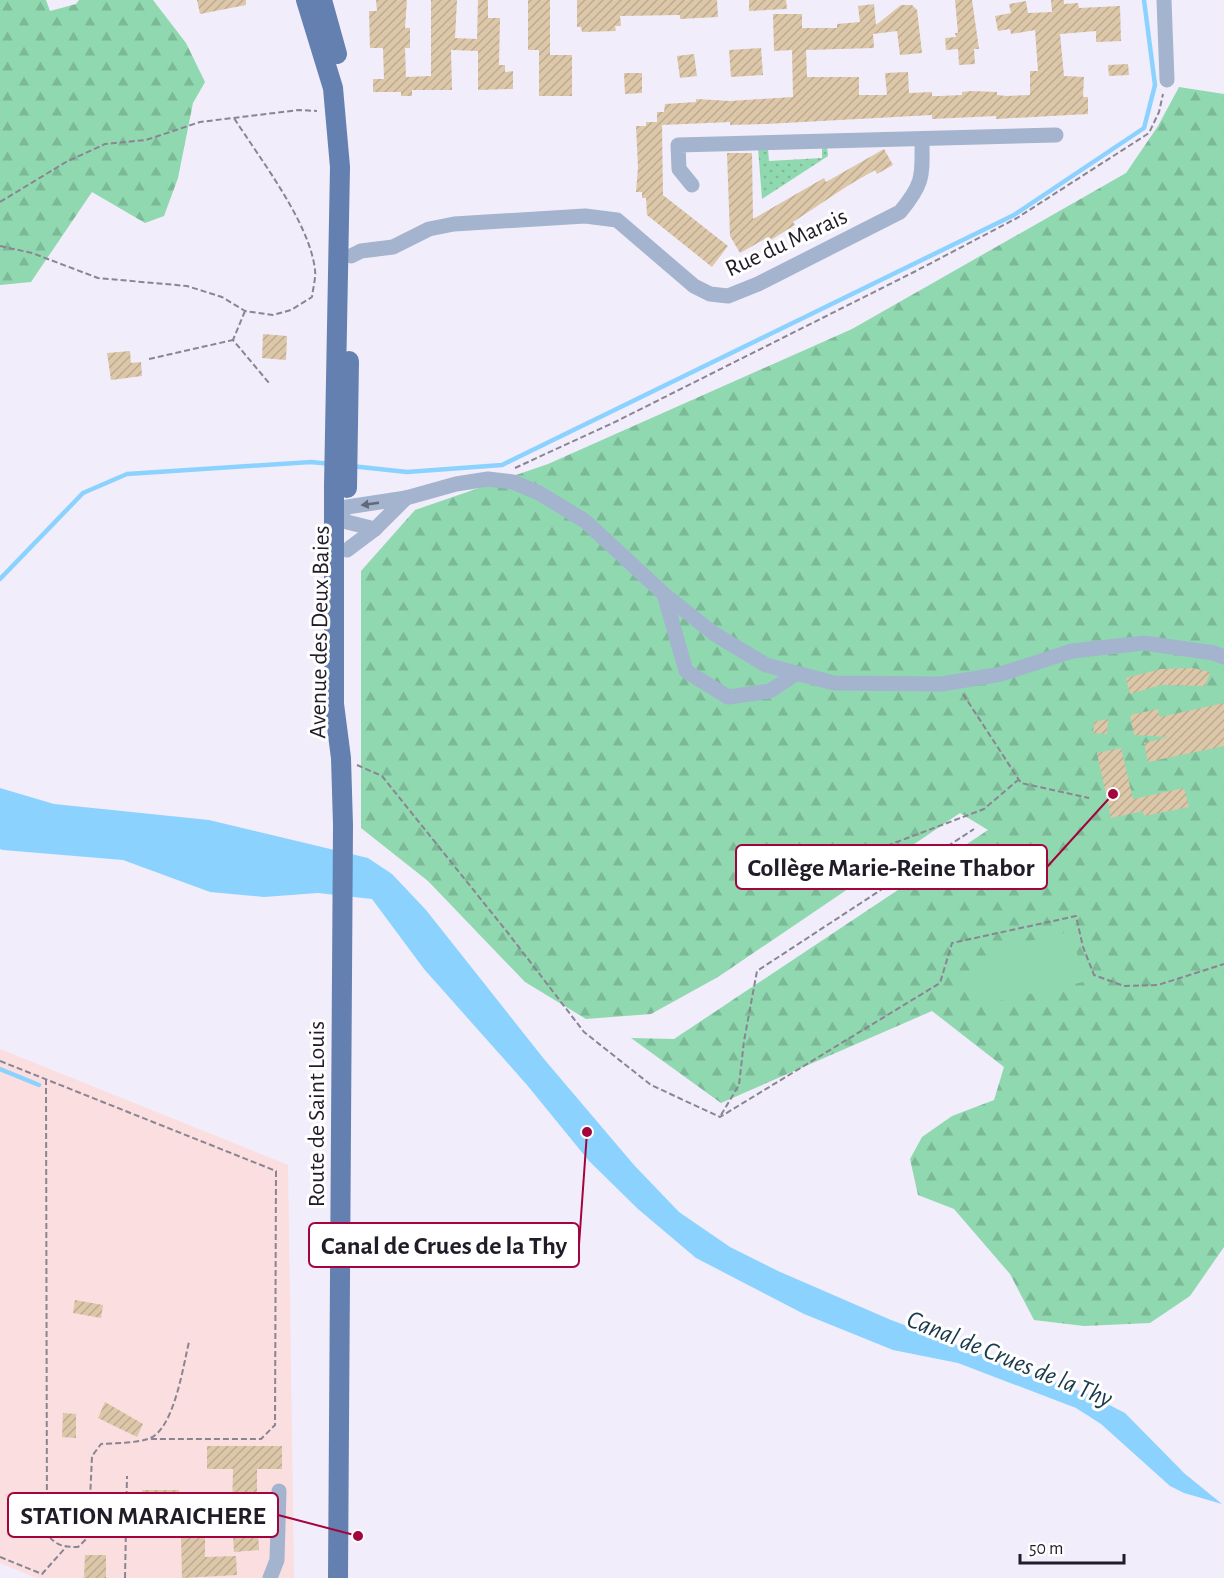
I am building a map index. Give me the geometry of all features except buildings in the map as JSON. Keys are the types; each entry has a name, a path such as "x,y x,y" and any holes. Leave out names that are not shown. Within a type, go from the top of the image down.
{"main road":[{"name":"Avenue des Deux Baies","path":"306,0 333,88 340,191 342,502 334,704 341,758"},
{"name":"Avenue des Deux Baies","path":"322,0 342,77 351,188 351,256 342,449"},
{"name":"Avenue des Deux Baies","path":"341,758 347,550 342,502"},
{"name":"Route de Saint Louis","path":"338,1578 343,825 341,758"}],"street":[{"path":"1164,0 1167,80"},
{"path":"693,185 679,169 678,145 1056,135"},
{"name":"Rue du Marais","path":"351,256 361,251 393,247 429,229 454,224 585,216 617,220 694,286 710,294 728,296 758,284 900,212 917,191 922,176 922,139"},
{"path":"342,502 406,498 456,484 488,479 513,482 539,492 585,520 664,594 713,633 766,665 834,683 942,684 1000,674 1072,651 1144,643 1224,657"},
{"path":"347,550 375,529 406,498"},
{"path":"342,502 375,529"},
{"path":"664,594 686,671 728,697 770,691 797,673"},
{"path":"270,1578 278,1560 279,1491"}],"path":[{"path":"512,469 796,332 1017,218 1149,133 1159,112 1167,80"},
{"path":"0,202 66,162 105,144 146,140 200,122 299,110 320,111 335,106"},
{"path":"0,246 32,253 98,278 187,286 222,297 245,311 273,315 291,310 312,297 315,272 311,249 300,221 234,118"},
{"path":"233,340 245,311"},
{"path":"149,359 233,340"},
{"path":"233,340 269,382"},
{"path":"955,681 1021,783 1089,798"},
{"path":"341,758 382,776 584,1032 651,1085 720,1117"},
{"path":"800,866 808,867 865,854 971,814 984,808 1018,780"},
{"path":"720,1117 739,1085 744,1041 757,972 974,829"},
{"path":"720,1117 940,983 952,943 1076,916 1083,947 1094,975 1124,986 1158,985 1224,964"},
{"path":"0,1061 276,1171 275,1425 261,1439 149,1439 101,1444 92,1456 90,1500 105,1521"},
{"path":"46,1078 47,1534 54,1543 67,1547 78,1547 105,1521 128,1517"},
{"path":"149,1439 161,1431 170,1414 189,1342"},
{"path":"125,1578 128,1517 127,1476"},
{"path":"0,1557 42,1574 67,1547"}],"shaded area":[{"path":"0,1049 288,1165 294,1578 37,1578 0,1563"}],"green space":[{"path":"0,0 46,0 50,11 76,4 79,0 153,0 186,43 205,82 193,103 178,178 164,216 145,223 92,192 31,282 0,285"},
{"path":"1179,87 1224,94 1224,1247 1190,1296 1150,1323 1084,1326 1034,1320 1010,1274 954,1209 918,1195 910,1159 922,1137 952,1116 994,1100 1004,1067 932,1011 721,1103 631,1038 674,1039 988,830 960,813 718,977 651,1014 586,1019 525,982 428,881 361,828 361,571 415,510 548,464 852,329 1126,173 1158,126"},
{"path":"822,146 827,146 828,156 762,199 758,148 768,149 769,161 822,158"},
{"path":"1072,931 1083,982 980,1005 972,969 990,965 987,951"}],"water":[{"name":"Canal de Crues de la Thy","path":"0,788 54,804 209,820 368,858 392,874 426,910 544,1059 634,1165 679,1212 730,1247 778,1271 891,1320 1090,1395 1125,1413 1184,1473 1222,1504 1184,1493 1170,1486 1101,1424 1076,1408 958,1363 893,1350 804,1314 696,1258 638,1209 589,1161 527,1085 424,969 372,899 318,893 264,897 210,892 123,860 3,850 0,849"}],"waterway":[{"path":"351,466 407,472 502,465 1014,215 1144,128 1155,85 1144,0"},
{"path":"0,579 83,493 127,474 311,462 331,464"},
{"path":"0,1069 39,1085"}],"place":[{"name":"Collège Marie-Reine Thabor","path":"1113,794"},
{"name":"Canal de Crues de la Thy","path":"587,1132"},
{"name":"STATION MARAICHERE","path":"358,1536"}]}
